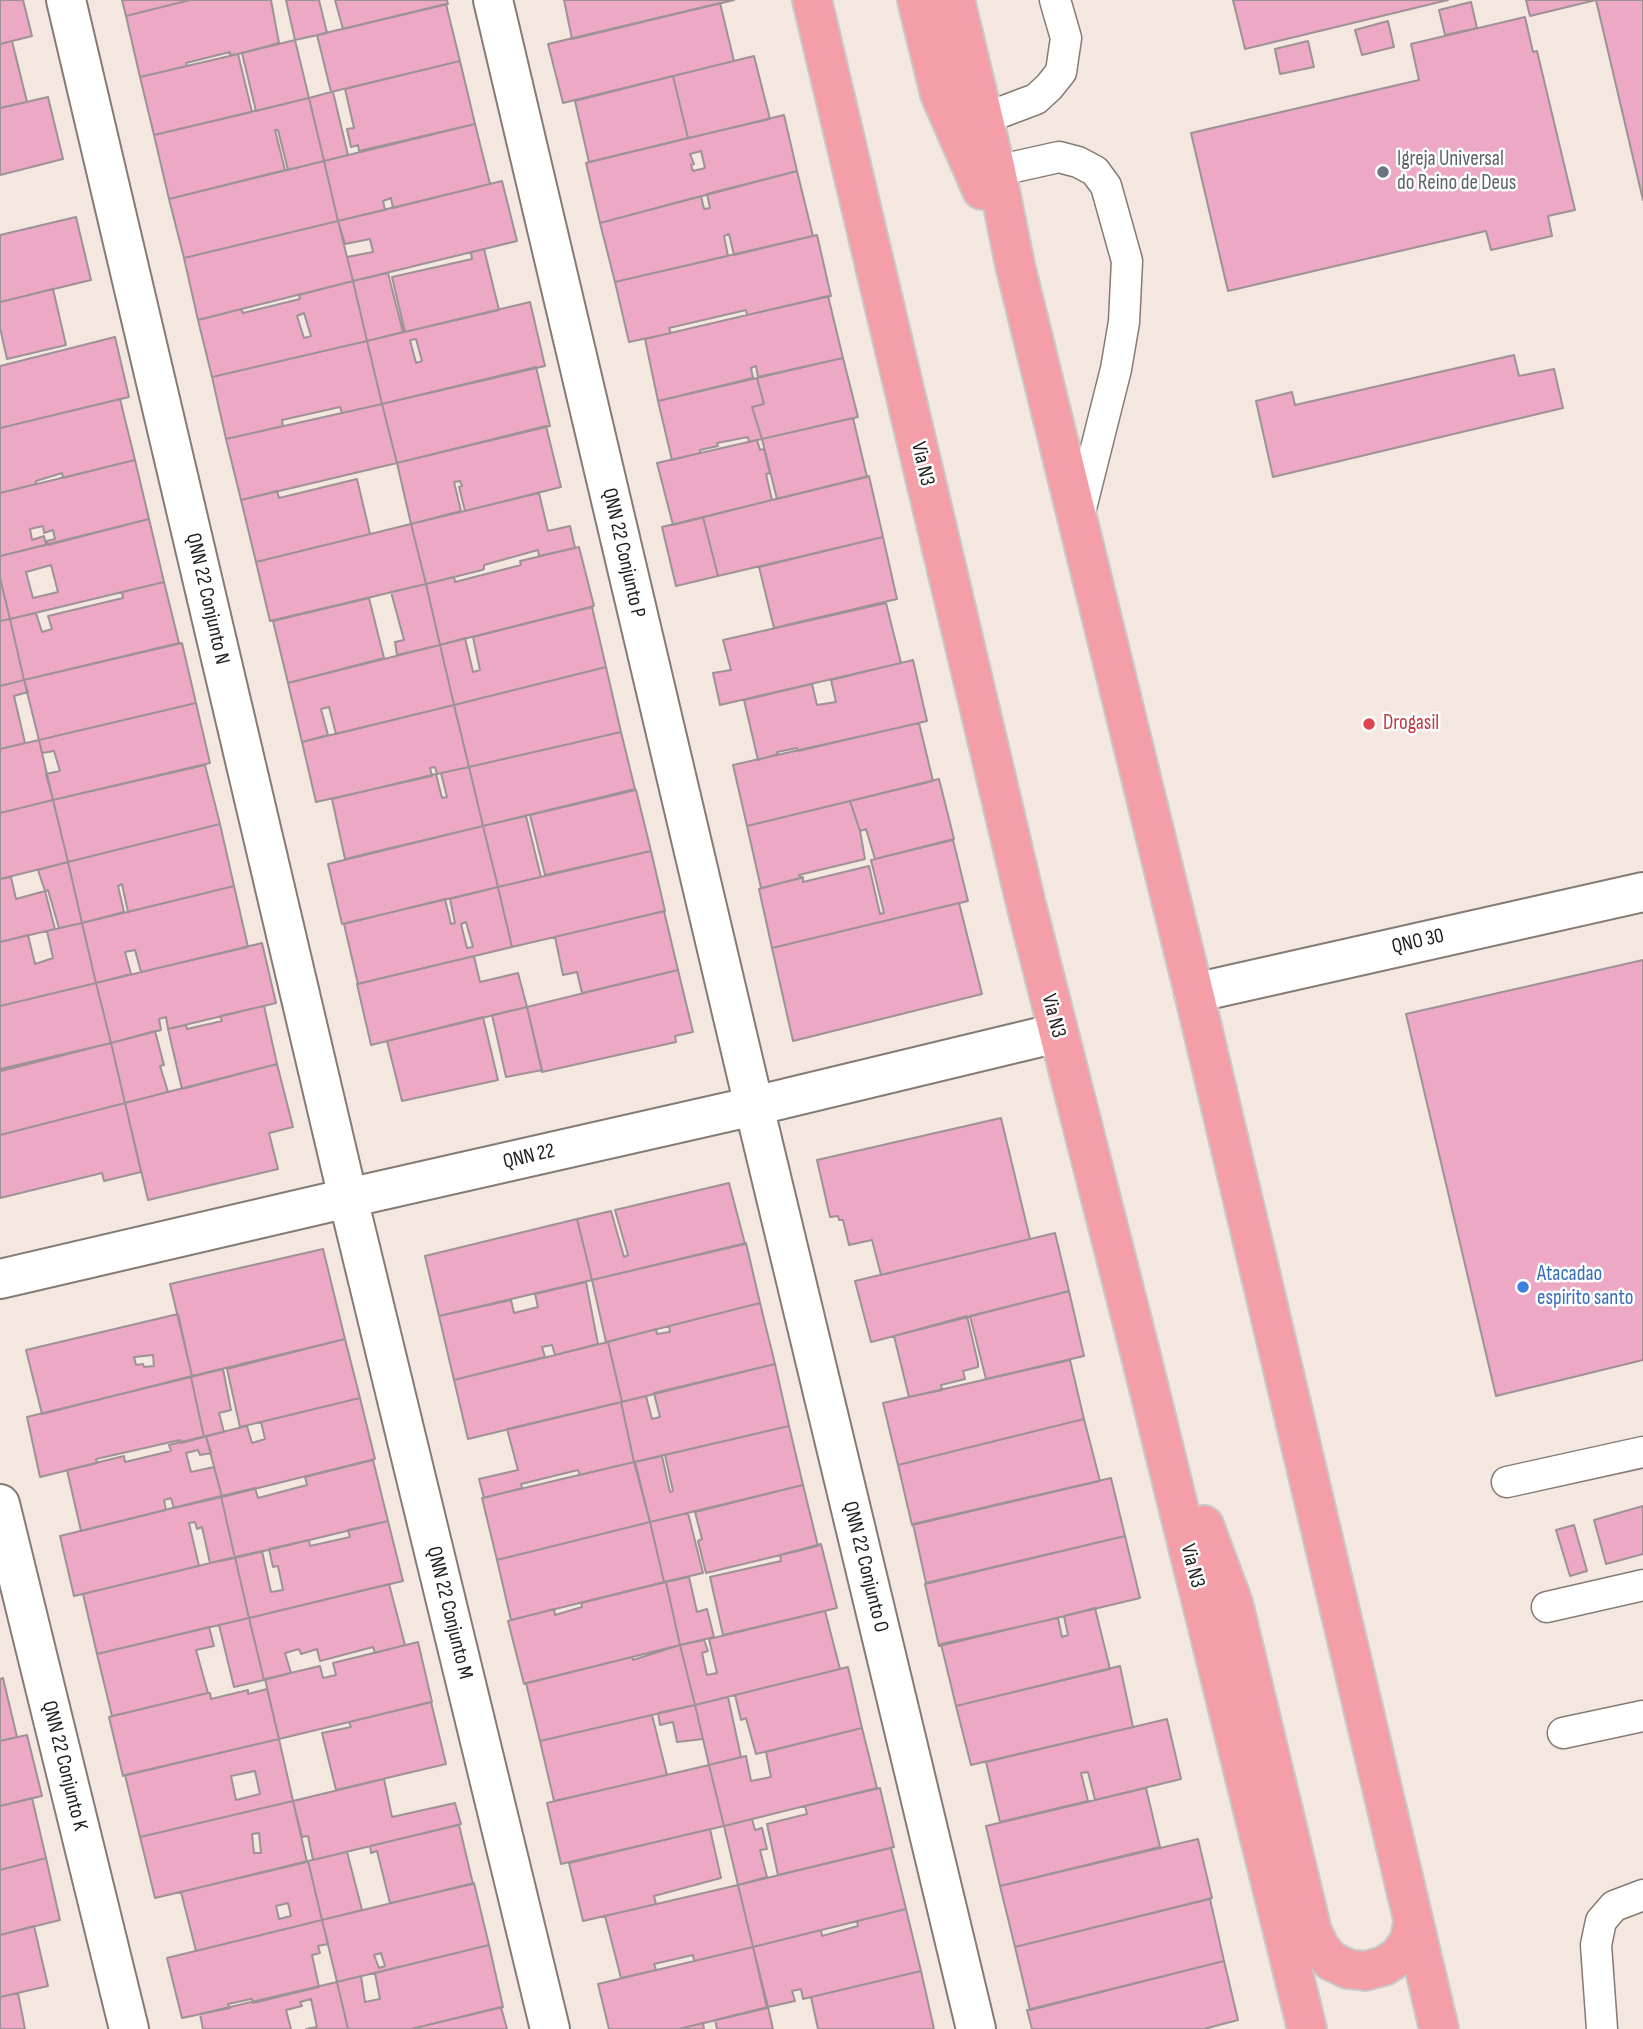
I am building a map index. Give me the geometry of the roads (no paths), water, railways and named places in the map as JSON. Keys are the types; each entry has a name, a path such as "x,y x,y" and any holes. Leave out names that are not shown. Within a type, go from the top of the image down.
{"main road":[{"name":"Via N3","path":"812,0 1057,1033 1141,1356 1307,2029"},
{"path":"916,0 940,94 1015,265"},
{"path":"955,0 996,171 1015,265 1194,993 1439,2029"},
{"path":"1141,1356 1233,1603 1312,1931 1320,1948 1331,1961 1348,1969 1365,1971 1384,1966 1399,1956 1410,1940 1413,1922"}],"street":[{"name":"QNN 22 Conjunto N","path":"66,0 348,1198"},
{"name":"QNN 22 Conjunto P","path":"493,0 754,1106"},
{"name":"QNO 30","path":"1194,993 1643,892"},
{"name":"QNN 22","path":"0,1279 754,1106 1057,1033"},
{"name":"QNN 22 Conjunto O","path":"754,1106 976,2029"},
{"name":"QNN 22 Conjunto M","path":"348,1198 550,2029"},
{"name":"QNN 22 Conjunto K","path":"0,1504 129,2029"}],"lane":[{"path":"984,119 1036,99 1061,72 1066,38 1055,0"},
{"path":"996,171 1059,157 1078,162 1095,171 1106,186 1127,261 1125,322 1078,521"},
{"path":"1507,1482 1641,1462"},
{"path":"1547,1607 1643,1585"},
{"path":"1563,1733 1643,1716"},
{"path":"1602,2029 1596,1945 1601,1921 1614,1906 1643,1895"}],"place":[{"name":"Igreja Universal do Reino de Deus","path":"1383,172"},
{"name":"Drogasil","path":"1369,724"},
{"name":"Atacadao espirito santo","path":"1523,1287"}]}
